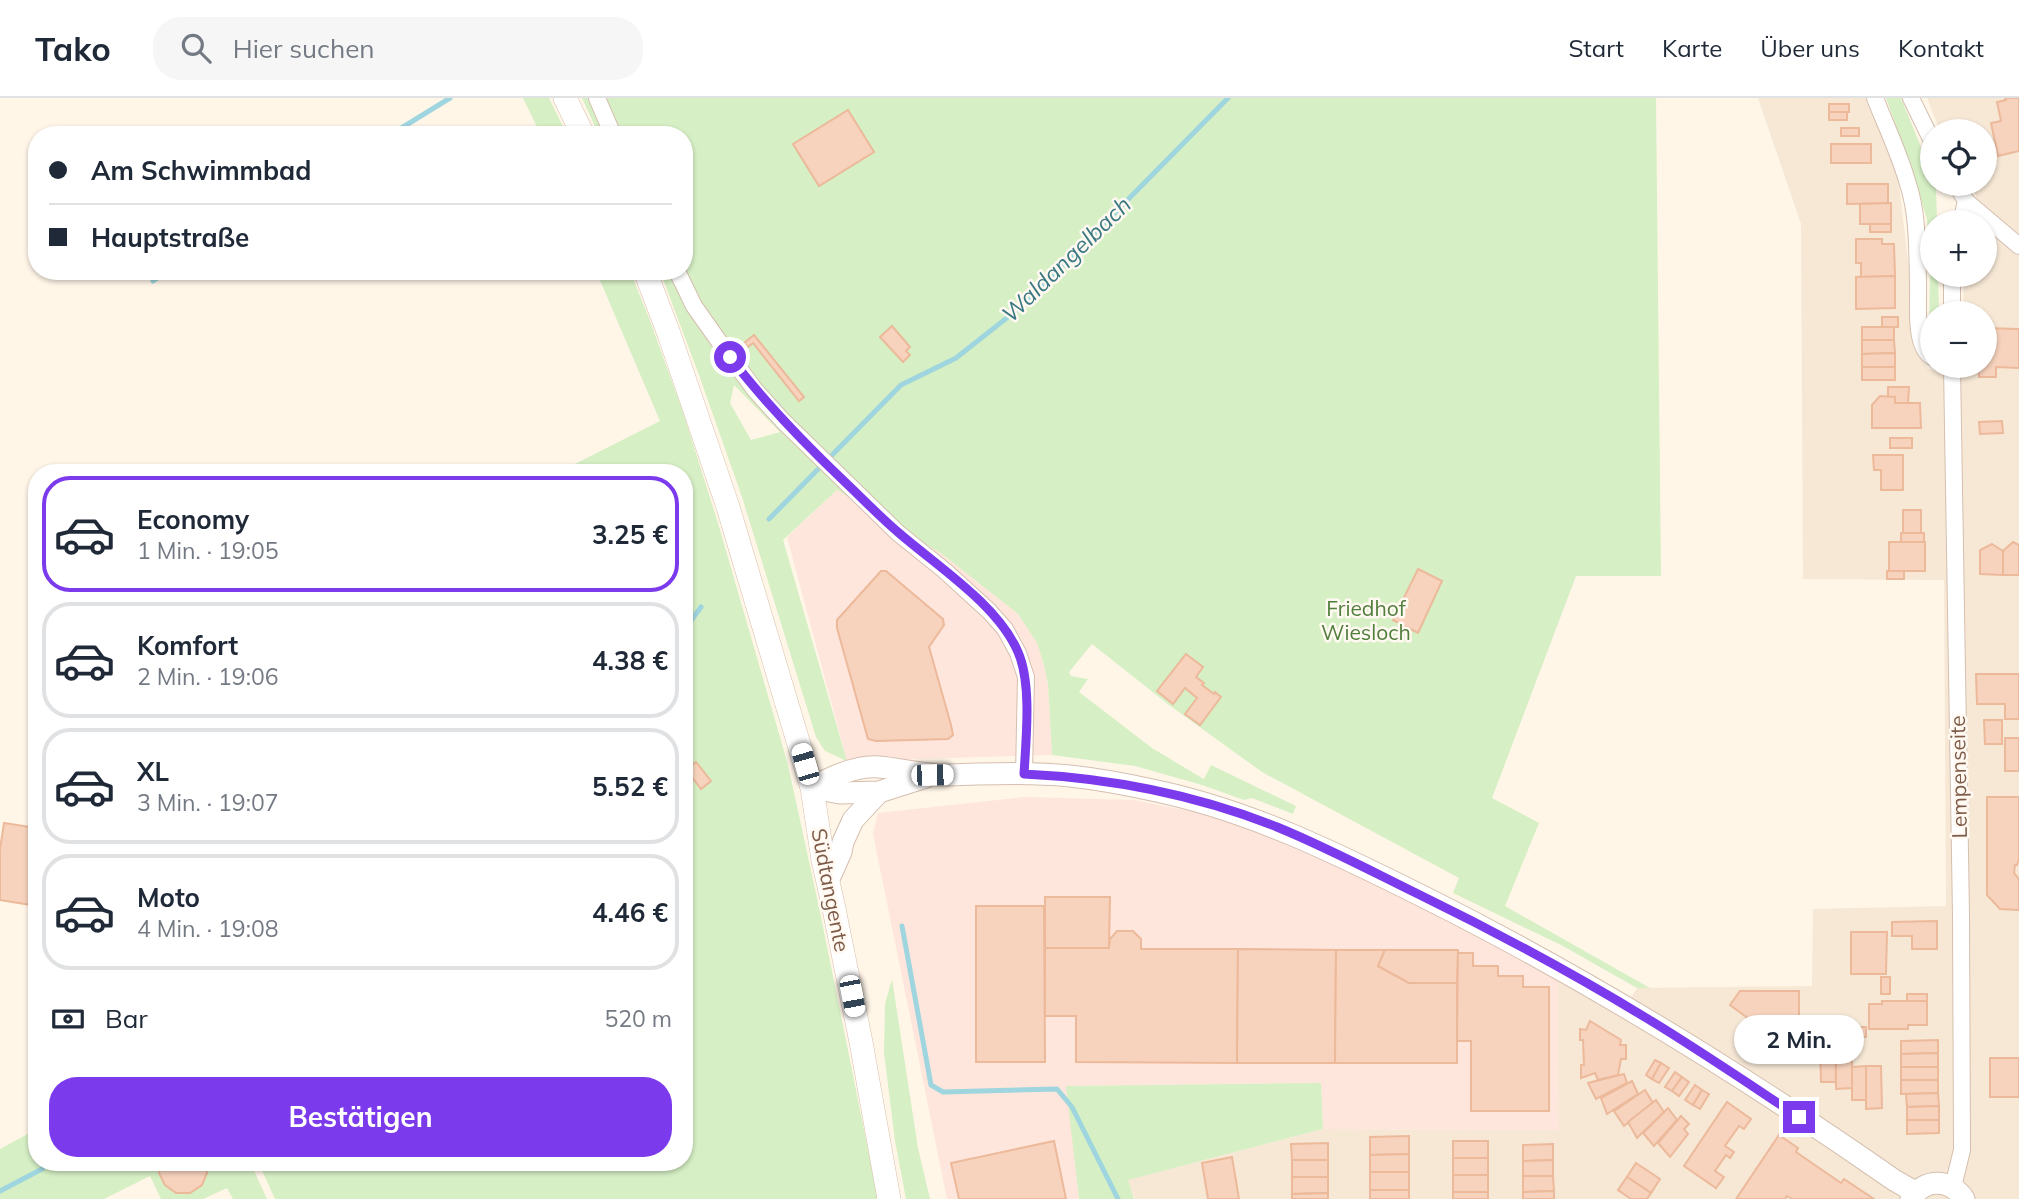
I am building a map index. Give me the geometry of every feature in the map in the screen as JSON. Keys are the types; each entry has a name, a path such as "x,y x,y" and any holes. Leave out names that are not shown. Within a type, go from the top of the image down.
{"main road":[{"path":"565,98 579,126"},
{"name":"Südtangente","path":"648,280 728,507 812,788 823,860 890,1199"}],"street":[{"path":"597,98 610,126"},
{"path":"1875,98 1909,184 1917,247 1920,336"},
{"path":"1912,98 1922,119"},
{"path":"1963,196 2019,246"},
{"path":"1964,210 1966,201"},
{"path":"681,280 694,306 755,390 812,451 898,533 980,603 1005,629 1018,653 1026,677 1024,774"},
{"name":"Lempenseite","path":"1952,378 1960,861 1962,1150 1959,1193"},
{"path":"812,788 835,774 875,766 932,775 1069,776 1154,790 1216,806 1275,826 1343,856 1496,933 1613,998 1722,1066 1913,1195 1922,1187 1938,1182 1959,1193"},
{"path":"812,788 840,793 878,792 932,775"},
{"path":"828,881 853,820 878,792"}],"shaded area":[{"path":"1758,98 1868,98 1897,168 1920,356 1920,378 1997,378 1997,301 1963,301 1964,287 1997,287 1997,210 1974,210 1976,196 1997,196 1997,119 1935,119 1927,98 2019,98 2019,1199 1135,1199 1127,1180 1323,1129 1558,1130 1558,979 1620,1016 1637,988 1812,986 1813,909 1946,906 1944,580 1803,579 1801,224"},
{"path":"837,490 942,554 1018,614 1037,643 1044,665 1048,684 1052,755 847,761 787,537"},
{"path":"1024,797 1134,800 1245,824 1285,840 1490,937 1558,979 1559,1130 1323,1129 1321,1083 1067,1086 1079,1199 947,1199 873,834 878,813"}],"green space":[{"path":"523,98 549,98 563,126 537,126"},
{"name":"Friedhof Wiesloch","path":"582,98 1656,98 1661,576 1576,576 1492,798 1539,823 1505,906 1650,988 1637,988 1561,945 1453,893 1459,878 1262,772 1169,705 1092,644 1069,672 1071,676 1088,679 1079,692 1152,748 1202,778 1204,779 1211,765 1296,806 1293,814 1252,798 1244,800 1135,766 1052,755 1048,684 1044,665 1037,643 1018,614 942,554 837,490 783,540 847,761 825,751 816,737 742,497 663,280 693,280 693,126 595,126","holes":["734,385 780,432 751,440 730,403"]},
{"path":"1886,98 1901,98 1920,145 1920,196 1936,196 1937,210 1924,210"},
{"path":"600,280 634,280 683,412 718,523 788,765 878,1199 275,1199 262,1171 693,1171 693,464 575,464 660,421"},
{"path":"1930,287 1938,287 1939,301 1930,301"},
{"path":"892,979 918,1148 930,1199 906,1199 895,1141 884,1053 885,1004"},
{"path":"1321,1083 1323,1129 1128,1180 1134,1199 1079,1199 1066,1086"},
{"path":"28,1134 28,1171 254,1171 267,1199 233,1199 227,1188 203,1199 161,1199 150,1176 104,1199 0,1199 0,1149"}],"building":[{"path":"2005,98 2019,98 2019,151 1998,156 1997,122 2001,121 1997,102 2006,100"},
{"path":"1829,104 1849,104 1849,112 1829,112"},
{"path":"848,110 874,152 819,186 793,144"},
{"path":"1829,112 1847,112 1847,120 1829,120"},
{"path":"1841,128 1859,128 1859,136 1841,136"},
{"path":"1831,144 1871,144 1871,163 1831,163"},
{"path":"1847,184 1888,184 1888,203 1847,204"},
{"path":"1891,203 1891,224 1860,224 1860,204"},
{"path":"1870,224 1891,224 1891,232 1870,232"},
{"path":"1856,239 1882,239 1882,244 1894,244 1895,276 1861,277 1861,263 1856,263"},
{"path":"1895,276 1895,308 1856,309 1856,277"},
{"path":"1882,317 1898,317 1898,327 1882,327"},
{"path":"892,326 910,347 906,351 910,355 903,362 880,337"},
{"path":"1862,327 1894,327 1894,340 1862,340"},
{"path":"1997,328 2019,329 2019,368 1997,367"},
{"path":"754,335 804,397 799,401 753,343 748,347 744,343"},
{"path":"1862,340 1894,340 1895,353 1862,354"},
{"path":"1895,353 1895,367 1862,367 1862,354"},
{"path":"1862,367 1895,367 1895,380 1862,380"},
{"path":"1888,387 1909,387 1908,403 1895,403 1895,397 1888,397"},
{"path":"1880,396 1895,397 1895,403 1920,403 1921,428 1872,428 1872,405"},
{"path":"2002,421 2003,433 1980,434 1979,422"},
{"path":"1890,438 1912,438 1912,448 1890,448"},
{"path":"1873,455 1903,455 1903,490 1881,490 1881,470 1874,470"},
{"path":"1903,510 1921,510 1921,533 1903,533"},
{"path":"1901,533 1924,533 1924,542 1901,542"},
{"path":"1889,542 1925,542 1925,571 1889,571"},
{"path":"2013,542 2019,545 2019,575 2003,575 2003,551"},
{"path":"1992,544 2003,551 2003,575 1980,574 1980,550"},
{"path":"1418,569 1442,581 1418,633 1393,620"},
{"path":"881,571 886,571 943,619 944,625 929,647 951,725 953,735 948,739 868,739 837,620"},
{"path":"1887,571 1904,571 1904,579 1887,579"},
{"path":"1186,654 1203,667 1196,677 1204,683 1202,685 1221,697 1200,725 1185,714 1197,698 1185,688 1173,704 1157,691"},
{"path":"1976,674 2019,674 2019,719 2005,719 2005,704 1977,704"},
{"path":"1984,720 2002,720 2002,744 1985,744"},
{"path":"2005,738 2019,738 2019,771 2005,771"},
{"path":"696,762 711,781 701,789 693,778 693,764"},
{"path":"1987,797 2019,797 2019,859 2014,873 2019,879 2019,910 2000,909 1987,895"},
{"path":"4,823 28,827 28,905 0,900 0,849"},
{"path":"1045,897 1110,897 1109,948 1045,948"},
{"path":"976,906 1044,906 1045,1062 976,1062"},
{"path":"1937,921 1937,949 1912,949 1912,936 1892,936 1892,922"},
{"path":"1117,931 1133,931 1141,939 1141,949 1238,949 1237,1063 1076,1062 1076,1016 1045,1016 1045,948 1109,948 1110,939"},
{"path":"1851,932 1887,932 1886,974 1851,974"},
{"path":"1238,949 1336,950 1335,1063 1237,1063"},
{"path":"1336,950 1385,950 1378,966 1409,983 1457,983 1457,1063 1335,1063"},
{"path":"1385,950 1458,950 1457,983 1409,983 1378,966"},
{"path":"1458,953 1473,953 1473,966 1498,966 1498,976 1523,976 1523,987 1549,987 1549,1111 1471,1111 1471,1041 1457,1041"},
{"path":"1881,977 1890,977 1890,994 1881,994"},
{"path":"1740,991 1799,991 1799,1036 1772,1036 1730,1005"},
{"path":"1907,994 1927,994 1927,1001 1907,1001"},
{"path":"1882,1001 1927,1001 1927,1025 1908,1025 1908,1029 1869,1029 1869,1004 1882,1004"},
{"path":"1590,1021 1621,1040 1620,1045 1626,1045 1626,1059 1621,1059 1618,1075 1598,1080 1595,1073 1581,1078 1581,1065 1584,1065 1580,1029 1586,1030"},
{"path":"1847,1027 1866,1027 1866,1037 1847,1037"},
{"path":"1835,1040 1836,1082 1821,1082 1820,1041"},
{"path":"1938,1040 1938,1053 1901,1054 1901,1041"},
{"path":"1938,1053 1938,1067 1901,1067 1901,1054"},
{"path":"1836,1056 1852,1056 1852,1088 1836,1089"},
{"path":"1990,1058 2019,1058 2019,1097 1990,1097"},
{"path":"1655,1060 1661,1063 1652,1079 1646,1075"},
{"path":"1661,1063 1669,1068 1659,1083 1652,1079"},
{"path":"1866,1066 1881,1066 1882,1108 1866,1109"},
{"path":"1866,1066 1866,1100 1852,1100 1852,1067"},
{"path":"1901,1067 1938,1067 1938,1080 1901,1080"},
{"path":"1675,1072 1682,1077 1672,1091 1665,1087"},
{"path":"1624,1074 1627,1083 1596,1099 1588,1083"},
{"path":"1682,1077 1689,1082 1679,1096 1672,1091"},
{"path":"1901,1080 1938,1080 1938,1093 1901,1094"},
{"path":"1632,1081 1638,1094 1607,1114 1601,1098"},
{"path":"1695,1085 1702,1090 1693,1105 1685,1100"},
{"path":"1645,1090 1653,1103 1624,1126 1614,1111"},
{"path":"1702,1090 1709,1094 1700,1109 1693,1105"},
{"path":"1938,1093 1939,1106 1907,1107 1906,1094"},
{"path":"1656,1100 1664,1112 1637,1138 1628,1122"},
{"path":"1727,1102 1751,1119 1744,1129 1739,1126 1725,1146 1734,1152 1730,1158 1726,1155 1715,1171 1724,1177 1716,1188 1684,1166"},
{"path":"1939,1106 1939,1120 1907,1120 1907,1107"},
{"path":"1668,1108 1677,1120 1654,1146 1643,1133"},
{"path":"1681,1116 1689,1124 1684,1129 1688,1134 1670,1157 1658,1143"},
{"path":"1907,1120 1939,1120 1939,1133 1907,1134"},
{"path":"1779,1135 1798,1148 1796,1152 1841,1183 1844,1179 1874,1199 1792,1199 1787,1196 1785,1199 1736,1199"},
{"path":"1409,1136 1409,1154 1370,1155 1370,1137"},
{"path":"1054,1141 1066,1199 959,1199 951,1163"},
{"path":"1453,1141 1488,1141 1488,1158 1453,1158"},
{"path":"1328,1143 1328,1160 1292,1160 1291,1144"},
{"path":"1553,1144 1553,1160 1523,1161 1523,1145"},
{"path":"1409,1154 1409,1172 1370,1172 1370,1155"},
{"path":"1232,1157 1239,1199 1208,1199 1202,1163"},
{"path":"1453,1158 1488,1158 1488,1175 1453,1175"},
{"path":"1292,1160 1328,1160 1328,1177 1292,1177"},
{"path":"1553,1160 1553,1176 1523,1176 1523,1161"},
{"path":"1636,1163 1660,1179 1651,1193 1627,1177"},
{"path":"1370,1172 1409,1172 1409,1190 1370,1190"},
{"path":"159,1173 207,1173 202,1185 190,1193 176,1193 165,1185"},
{"path":"1453,1175 1488,1175 1488,1192 1453,1192"},
{"path":"1523,1176 1553,1176 1554,1191 1523,1192"},
{"path":"1292,1177 1328,1177 1328,1193 1292,1194"},
{"path":"1627,1177 1651,1193 1647,1199 1631,1199 1618,1190"},
{"path":"1370,1190 1409,1190 1409,1199 1370,1199"},
{"path":"1554,1191 1554,1199 1523,1199 1523,1192"},
{"path":"1453,1192 1488,1192 1488,1199 1453,1199"},
{"path":"1328,1193 1328,1199 1292,1199 1292,1194"}],"waterway":[{"path":"405,126 450,98"},
{"name":"Waldangelbach","path":"769,519 901,385 956,358 1027,302 1228,98"},
{"name":"Waldangelbach","path":"693,618 701,607"},
{"path":"902,926 931,1085 943,1092 1057,1089 1072,1107 1118,1199"},
{"name":"Waldangelbach","path":"0,1191 38,1171"}],"route":[{"path":"730,357 755,390 812,451 898,533 989,611 1005,629 1018,653 1026,677 1024,774 1069,776 1154,790 1216,806 1275,826 1343,856 1565,970 1649,1020 1799,1117"}]}
